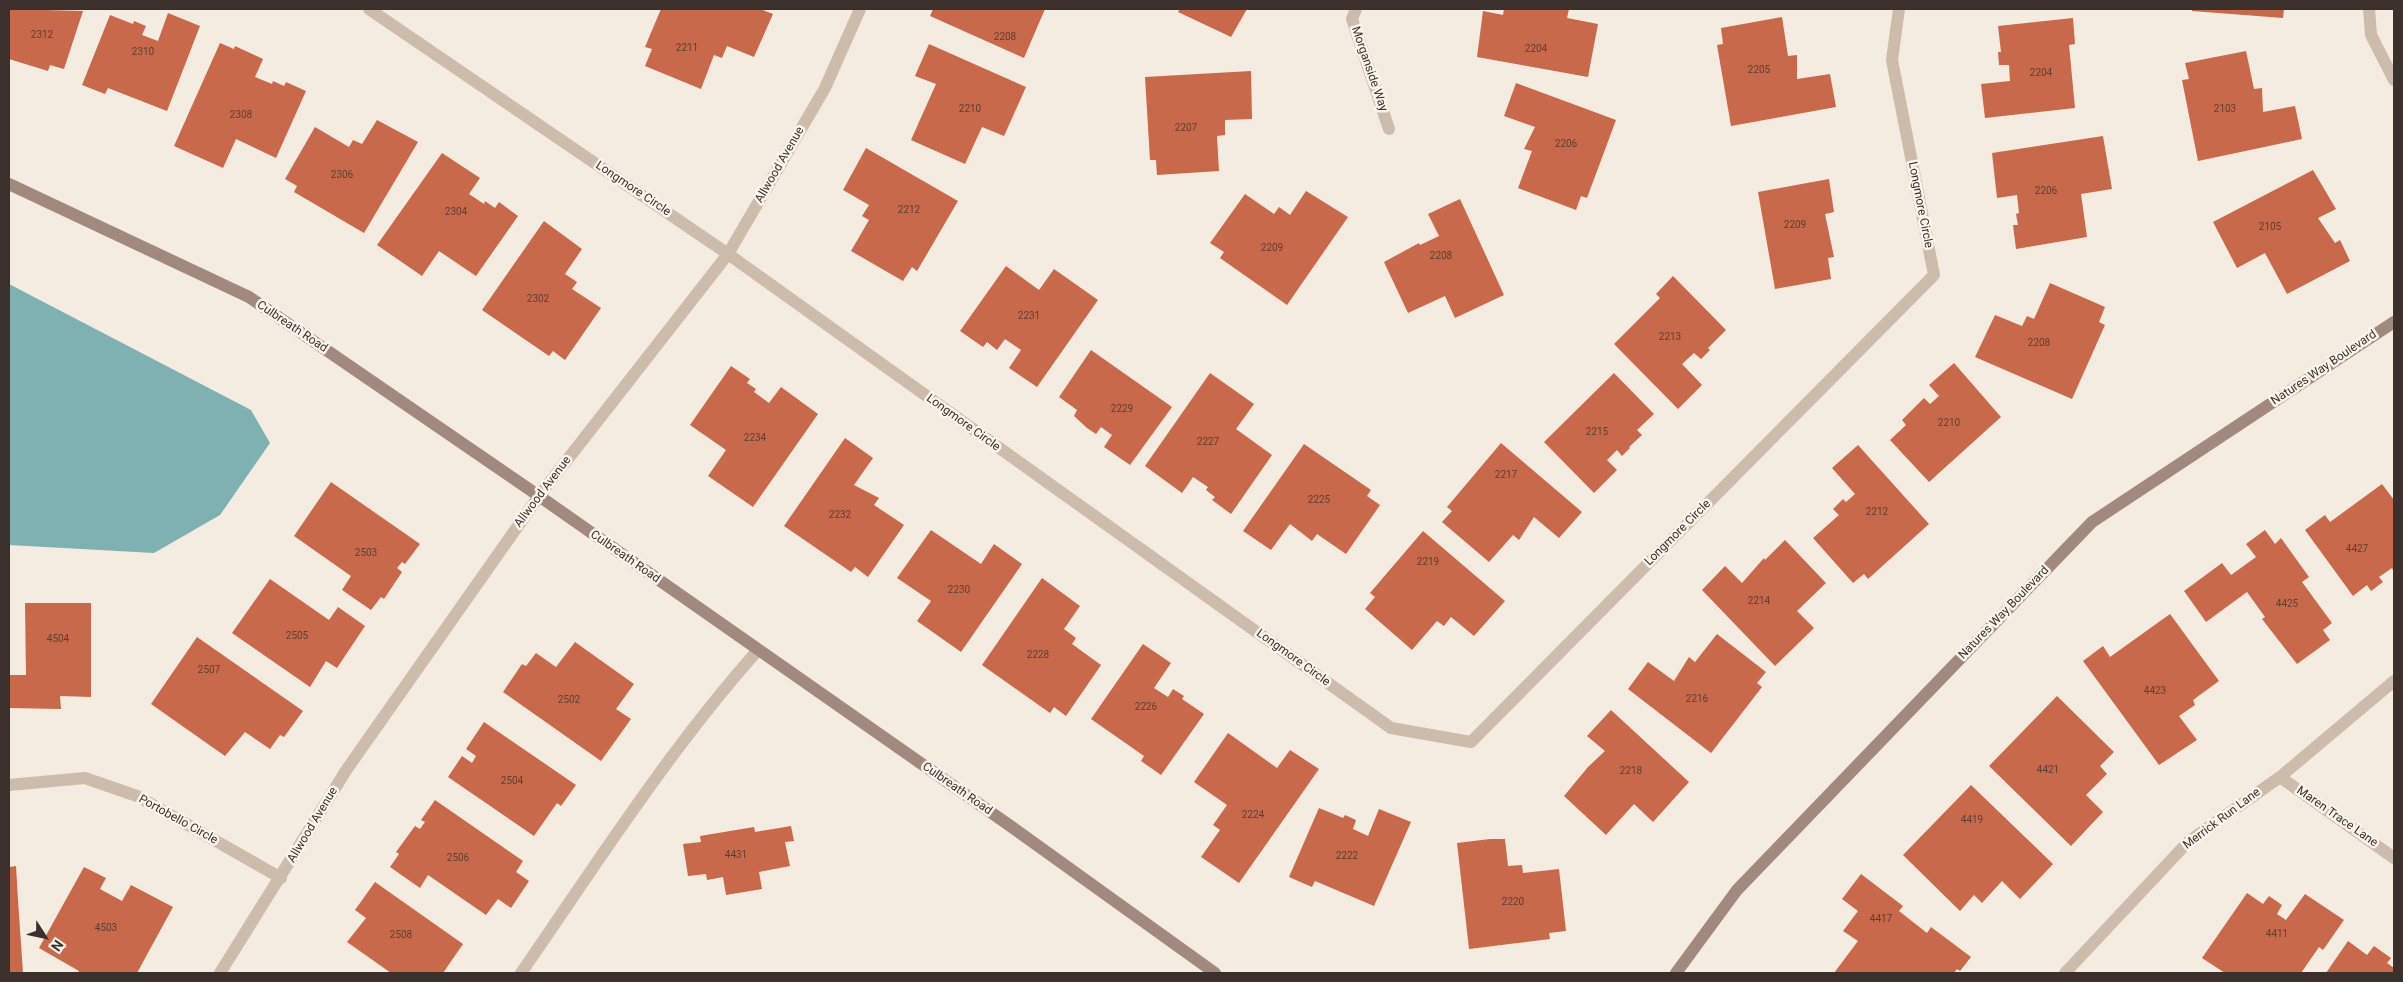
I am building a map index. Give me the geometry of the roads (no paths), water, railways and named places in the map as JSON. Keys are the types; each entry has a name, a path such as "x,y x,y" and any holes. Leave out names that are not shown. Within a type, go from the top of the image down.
{"street":[{"name":"Longmore Circle","path":"369,9 728,254 1391,728 1471,742 1934,275 1892,60 1899,9"},
{"name":"Allwood Avenue","path":"220,973 347,770 538,496 728,254 825,88 860,9"},
{"name":"Morganside Way","path":"1356,9 1352,19 1389,129"},
{"path":"2369,9 2371,34 2394,80"},
{"name":"Culbreath Road","path":"9,184 249,297 1009,825 1216,973"},
{"name":"Natures Way Boulevard","path":"1676,973 1737,890 2092,522 2394,322"},
{"path":"521,973 678,748 717,696 758,650"},
{"name":"Merrick Run Lane","path":"2065,973 2188,842 2280,777 2394,681"},
{"name":"Maren Trace Lane","path":"2280,777 2394,858"},
{"name":"Portobello Circle","path":"9,785 85,778 128,793 281,878"}],"water":[{"path":"9,284 251,410 270,443 220,515 154,553 9,545"}]}
